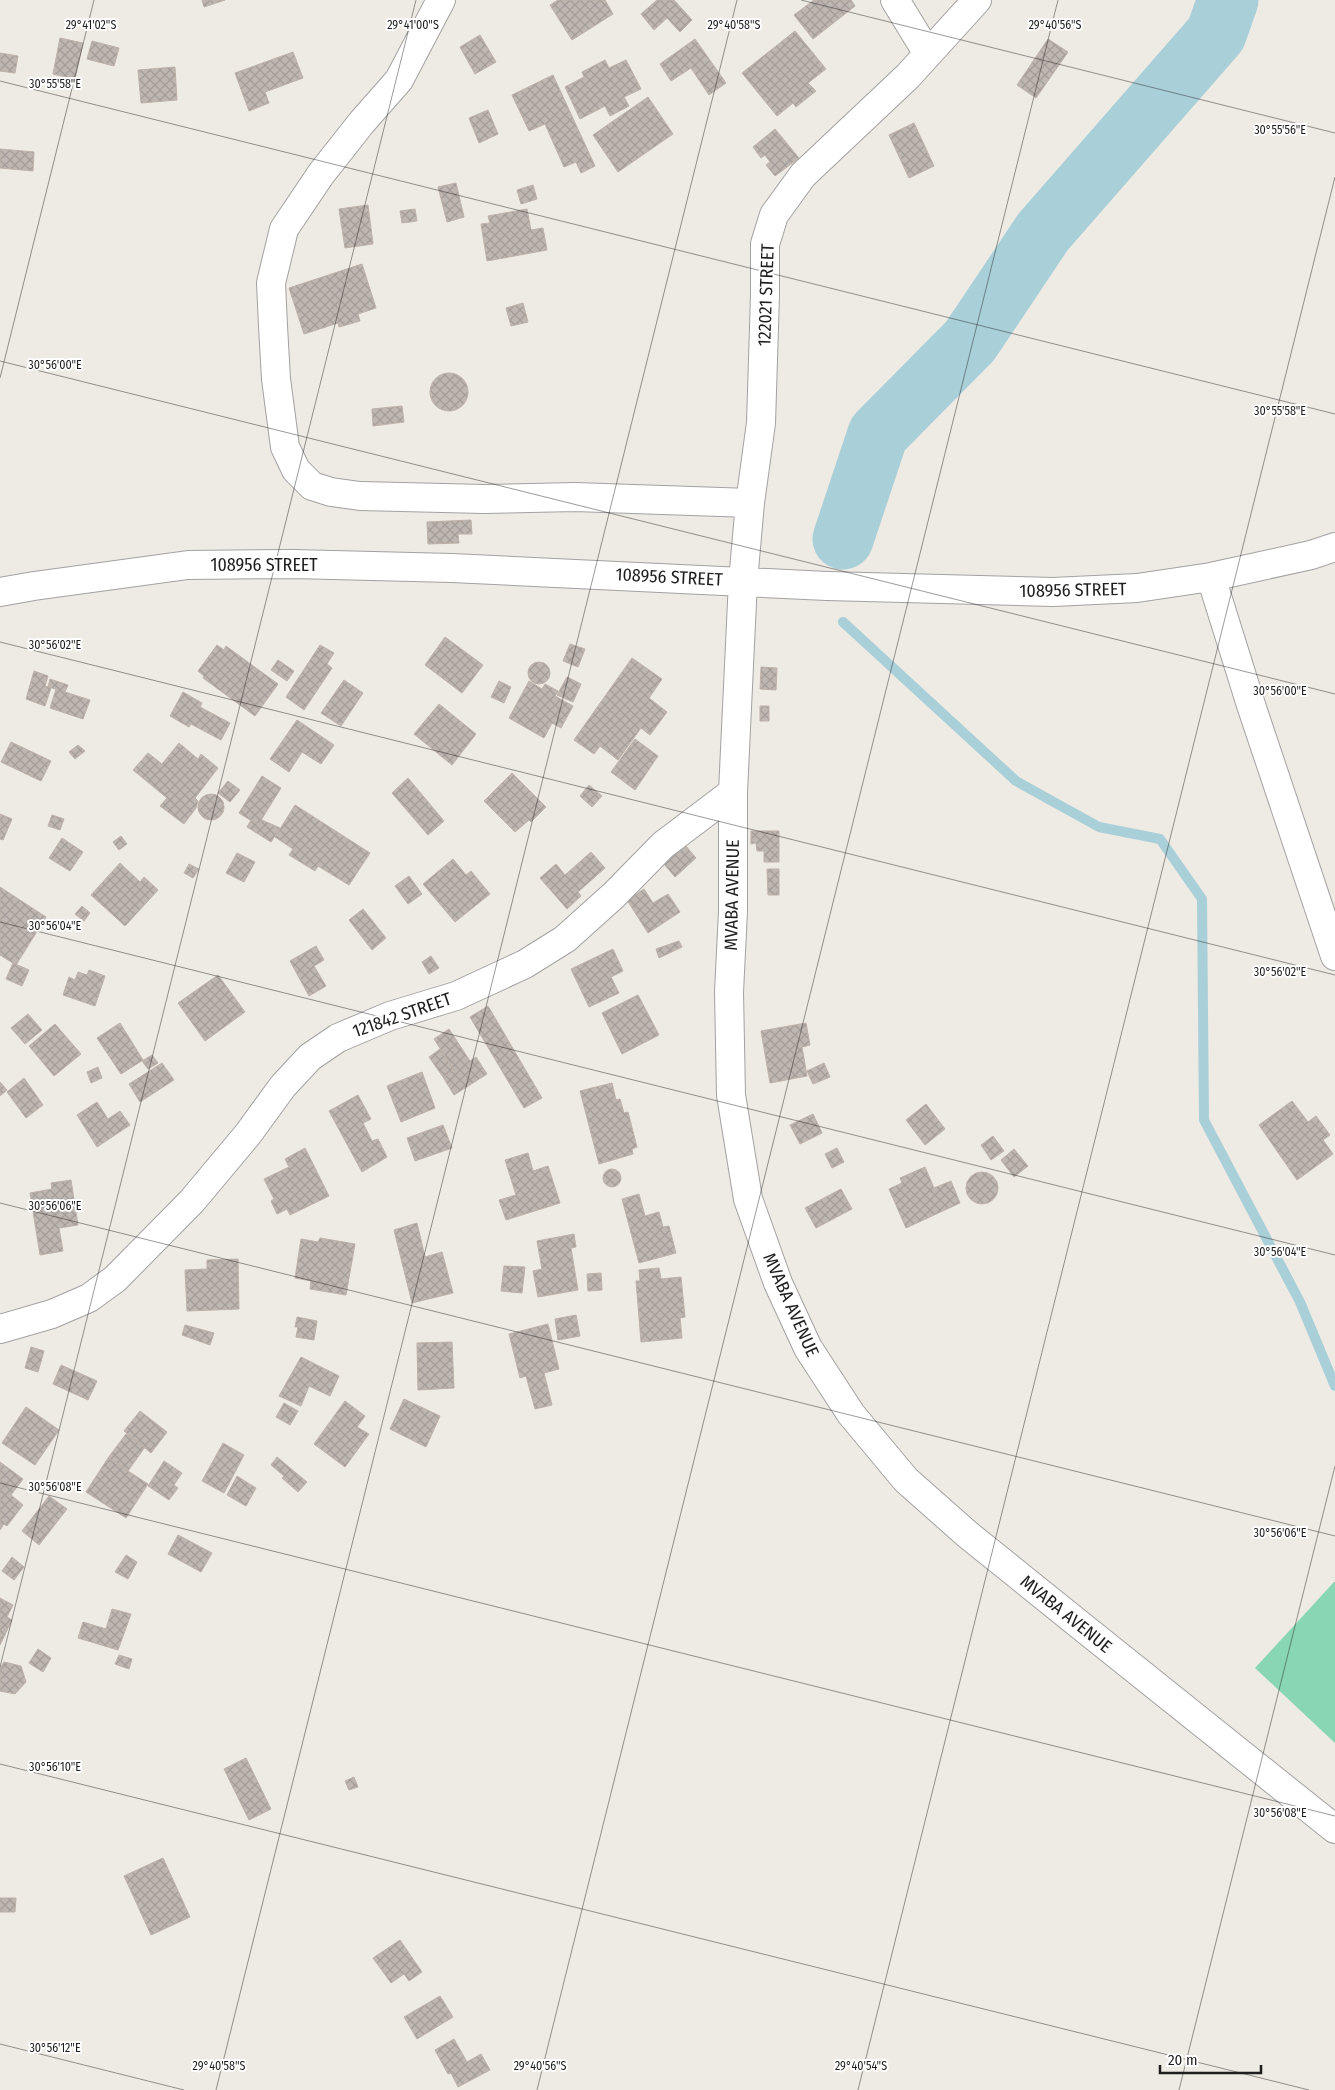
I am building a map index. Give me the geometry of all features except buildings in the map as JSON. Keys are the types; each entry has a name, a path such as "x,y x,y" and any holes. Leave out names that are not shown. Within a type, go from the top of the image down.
{"street":[{"path":"441,0 399,80 362,122 327,167 284,229 271,283 272,326 276,379 285,447 296,470 312,486 331,492 360,496 484,499 575,497 750,503"},
{"path":"895,0 928,54"},
{"name":"122021 STREET","path":"743,581 750,503 761,423 765,244 774,215 803,176 908,76 978,0"},
{"name":"108956 STREET","path":"0,592 188,565 293,564 452,568 836,586 1053,592 1137,588 1211,577 1335,547"},
{"path":"1211,577 1254,714 1335,956"},
{"name":"MVABA AVENUE","path":"743,581 733,792 733,911 729,992 731,1095 748,1199 778,1283 808,1348 851,1414 906,1480 967,1534 1335,1828"},
{"name":"121842 STREET","path":"0,1328 52,1314 89,1298 115,1279 192,1201 248,1134 283,1086 310,1057 338,1038 390,1016 456,996 525,964 565,939 614,895 663,845 733,792"}],"green space":[{"path":"1335,1582 1335,1743 1255,1668"}],"waterway":[{"path":"843,539 878,434 970,341 1043,232 1216,34 1228,0"},
{"path":"843,622 1016,781 1099,827 1160,839 1202,899 1204,1120 1300,1302 1335,1386"}]}
